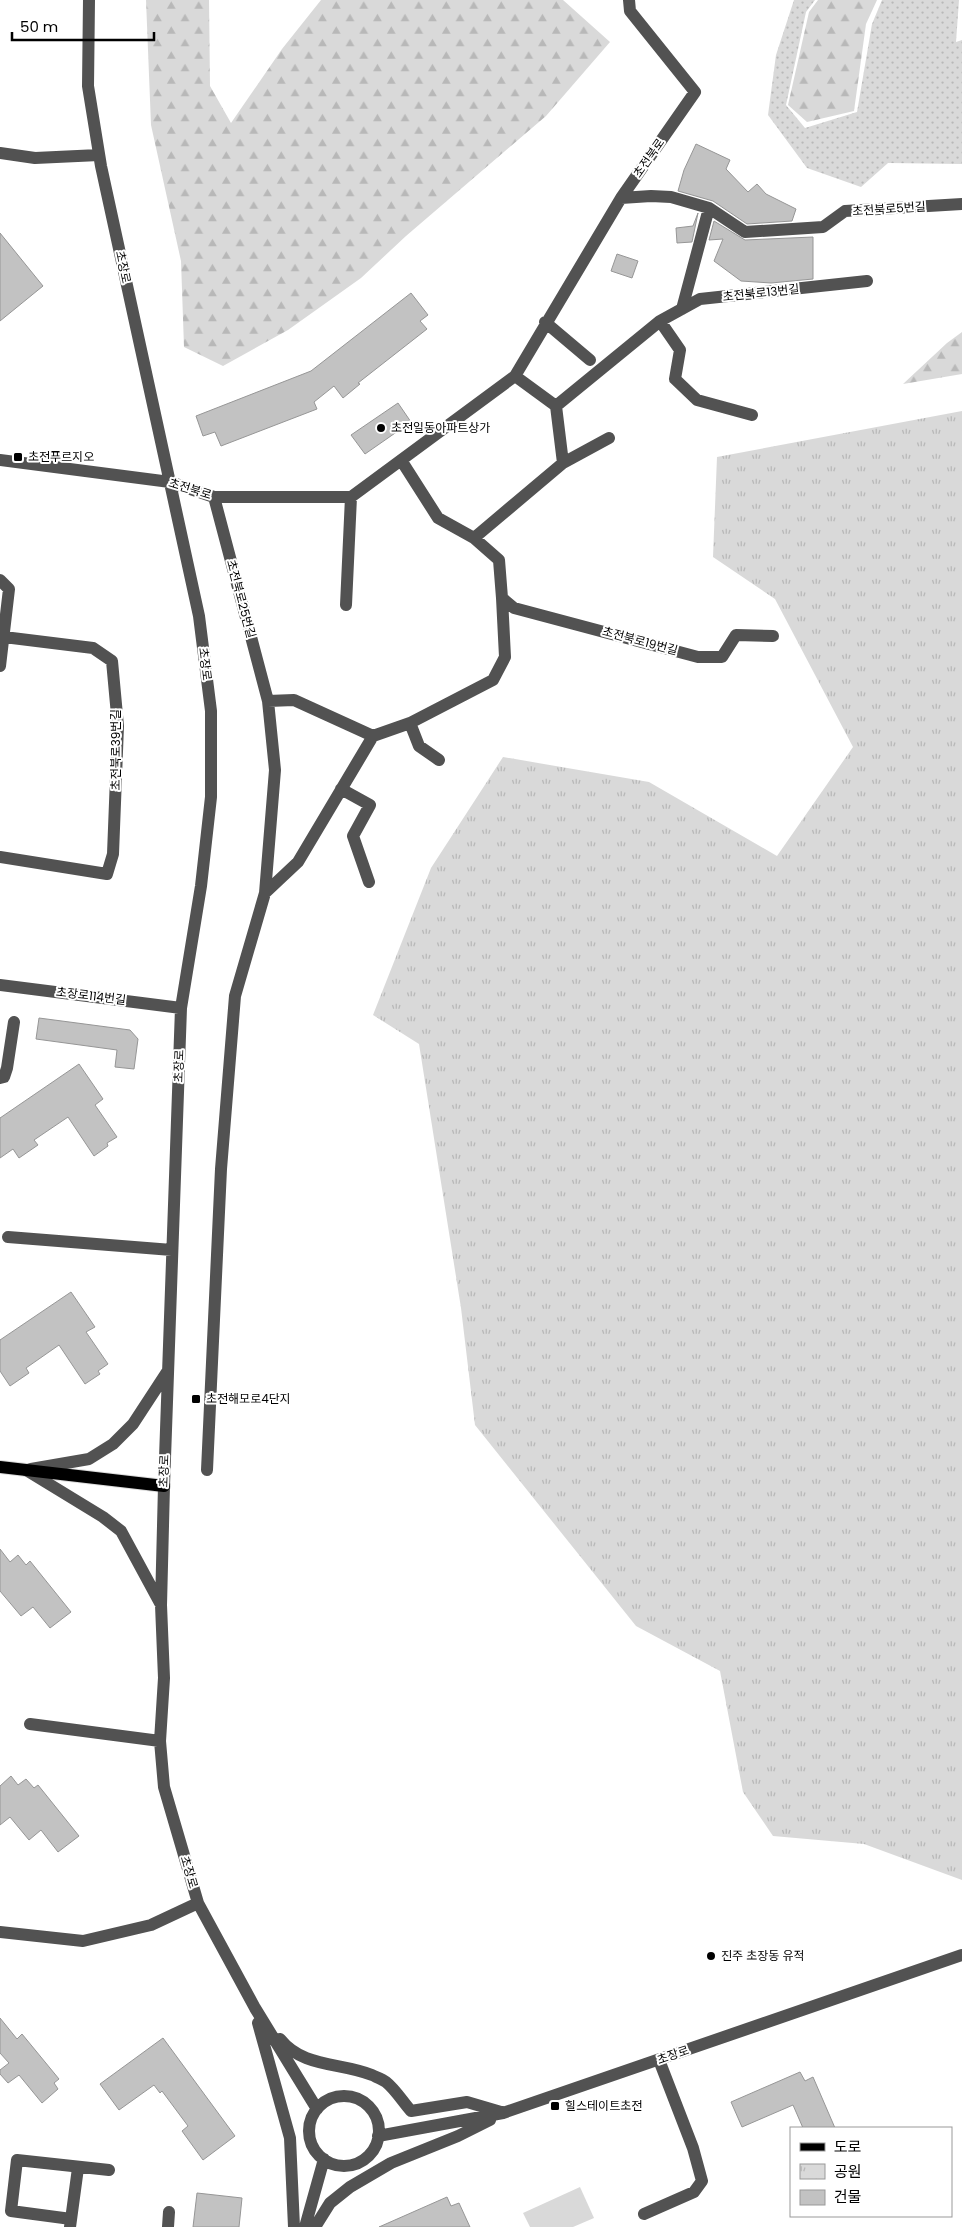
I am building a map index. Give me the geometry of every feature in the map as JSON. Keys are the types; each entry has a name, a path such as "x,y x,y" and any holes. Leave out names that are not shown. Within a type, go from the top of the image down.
{"main road":[{"path":"0,1467 164,1486"}],"street":[{"name":"초장로","path":"90,0 88,86 99,155 199,616 211,711 210,797 201,886 181,1008 167,1372 161,1605 164,1678 160,1741 164,1788 198,1903 254,2008 317,2109"},
{"name":"초전북로","path":"0,460 170,482 214,497 351,497 515,376 621,198 695,92 630,11 629,0"},
{"path":"0,153 35,158 99,155"},
{"name":"초전북로5번길","path":"621,198 671,197 709,208 745,232 823,228 844,212 962,204"},
{"path":"682,309 709,208"},
{"name":"초전북로13번길","path":"556,406 660,321 700,298 867,281"},
{"path":"660,321 680,350 675,379 698,400 752,415"},
{"path":"546,322 590,360"},
{"path":"515,376 556,406 563,463"},
{"path":"474,538 563,463 609,438"},
{"path":"265,893 298,862 373,736 410,723 493,680 506,657 499,560 474,538 438,518 401,460"},
{"name":"초전북로25번길","path":"207,1470 221,1169 235,996 265,893 275,770 268,701 214,497"},
{"path":"346,605 351,497"},
{"path":"0,580 9,589 0,666"},
{"name":"초전북로19번길","path":"502,598 514,608 698,656 722,657 736,635 773,636"},
{"name":"초전북로39번길","path":"0,857 107,874 113,854 118,726 112,661 93,648 4,637"},
{"path":"268,701 294,700 373,736"},
{"path":"410,723 419,746 439,760"},
{"path":"342,789 370,805 353,836 369,882"},
{"name":"초장로114번길","path":"0,985 181,1008"},
{"path":"0,1078 4,1076 7,1068 5,1051 14,1022"},
{"path":"8,1237 172,1250"},
{"path":"26,1470 89,1459 113,1444 134,1424 167,1372"},
{"path":"26,1470 103,1517 121,1531 161,1605"},
{"path":"30,1724 160,1741"},
{"path":"0,1932 83,1941 152,1925 198,1903"},
{"name":"초장로","path":"378,2136 503,2113 962,1955"},
{"path":"254,2008 287,2048 305,2059 358,2070 386,2081 411,2111 468,2102 503,2113"},
{"path":"254,2008 290,2138 294,2227"},
{"path":"644,2214 694,2192 702,2181 693,2148 659,2060"},
{"path":"340,2096 353,2097 364,2102 372,2110 377,2119 378,2136 373,2150 366,2158 346,2166 324,2159 316,2151 310,2140 309,2128 312,2116 317,2109 329,2100 340,2096"},
{"path":"315,2227 330,2203 350,2187 392,2163 458,2136 503,2113"},
{"path":"305,2227 324,2159"},
{"path":"78,2168 70,2223 11,2211 17,2160 109,2170"},
{"path":"168,2227 169,2212"}],"green space":[{"path":"146,0 209,0 210,86 231,123 282,49 321,0 563,0 610,42 546,116 406,236 361,278 288,330 223,366 184,347 181,261 151,125"},
{"path":"794,0 815,0 806,12 786,105 805,128 857,112 872,24 882,0 959,0 956,42 962,40 962,164 888,163 861,187 807,168 768,115 776,55"},
{"path":"818,0 877,0 866,24 854,111 807,122 788,105 809,12"},
{"path":"962,332 962,374 903,384 947,343"},
{"path":"962,411 962,1880 864,1844 773,1836 743,1792 720,1671 636,1626 475,1425 461,1308 419,1044 373,1015 431,868 503,757 649,782 777,856 853,747 775,599 713,557 717,457"},
{"path":"580,2187 594,2218 573,2227 530,2227 523,2213"}],"building":[{"path":"696,144 730,160 726,169 748,192 757,184 766,194 796,209 792,221 747,224 713,201 678,191 684,170"},
{"path":"698,213 692,242 677,243 676,228 693,226"},
{"path":"714,221 745,240 813,237 813,279 771,283 741,281 714,261 723,239 709,240"},
{"path":"0,233 43,286 0,321"},
{"path":"617,254 638,261 632,278 611,271"},
{"path":"411,293 428,315 420,321 427,329 358,383 360,384 343,398 334,386 314,402 317,409 221,446 215,432 203,436 196,416 311,371"},
{"name":"초전일동아파트상가","path":"398,403 411,422 365,454 351,435"},
{"path":"39,1018 130,1030 138,1039 134,1069 115,1067 117,1050 36,1039"},
{"path":"79,1064 103,1099 95,1105 117,1137 107,1143 108,1146 94,1156 68,1117 34,1140 38,1145 19,1158 13,1149 0,1158 0,1118"},
{"path":"71,1292 95,1327 86,1332 108,1364 98,1371 100,1374 85,1384 59,1345 26,1368 29,1373 10,1386 0,1371 0,1340"},
{"path":"0,1549 10,1562 18,1555 26,1565 30,1561 71,1612 50,1628 33,1607 21,1616 0,1591"},
{"path":"11,1776 18,1785 26,1779 34,1788 38,1785 79,1836 58,1852 41,1830 29,1840 10,1817 0,1825 0,1786"},
{"path":"0,2018 17,2039 22,2034 59,2079 54,2083 58,2089 42,2103 19,2075 8,2083 0,2074 0,2070 9,2063 0,2053"},
{"path":"163,2038 235,2136 203,2160 182,2131 188,2126 162,2091 160,2093 154,2085 119,2110 100,2084"},
{"path":"800,2072 805,2081 813,2077 835,2127 803,2127 793,2105 742,2127 731,2102"},
{"path":"197,2193 242,2198 239,2227 193,2227"},
{"path":"447,2197 451,2206 459,2203 470,2227 379,2227"}],"place":[{"name":"초전일동아파트상가","path":"381,428"},
{"name":"초전푸르지오","path":"18,457"},
{"name":"초전해모로4단지","path":"196,1399"},
{"name":"진주 초장동 유적","path":"711,1956"},
{"name":"힐스테이트초전","path":"555,2106"}]}
